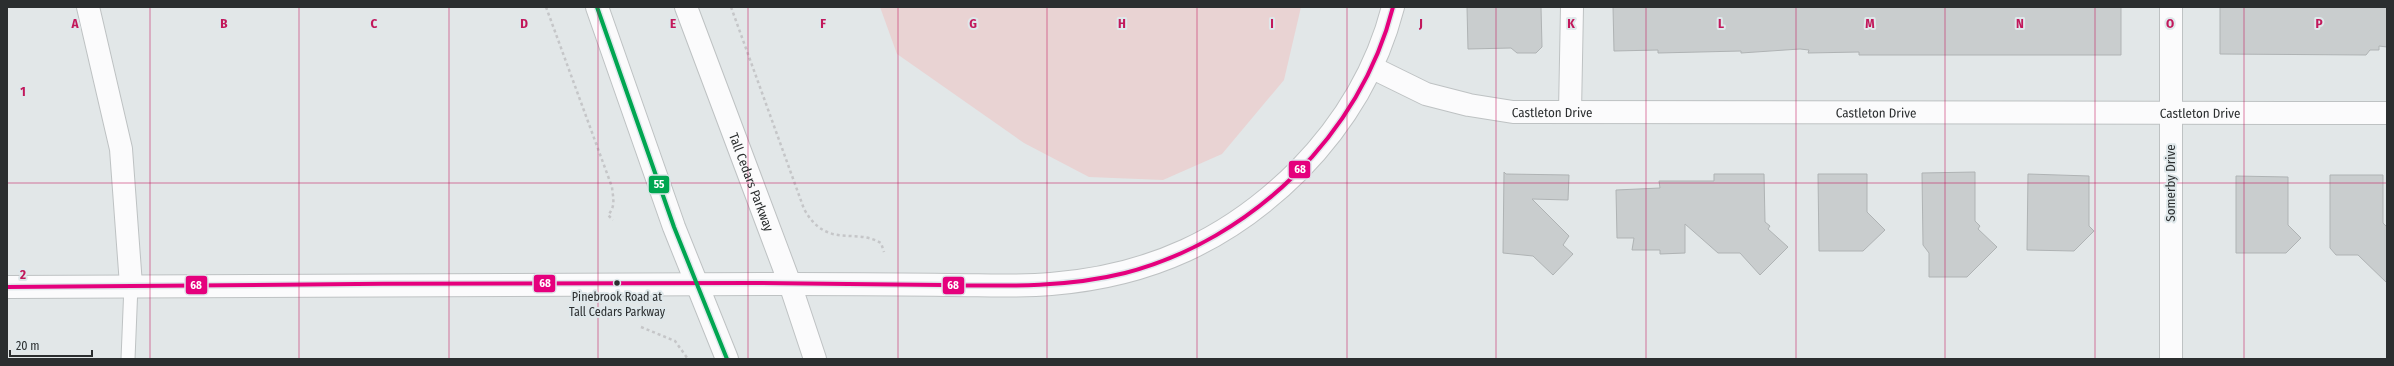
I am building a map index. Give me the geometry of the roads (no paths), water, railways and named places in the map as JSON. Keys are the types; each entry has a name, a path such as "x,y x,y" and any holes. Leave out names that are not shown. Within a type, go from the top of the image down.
{"street":[{"path":"88,7 121,149 131,285"},
{"path":"597,7 674,226 727,359"},
{"name":"Tall Cedars Parkway","path":"686,7 790,284 815,359"},
{"path":"7,287 131,285 697,283 1051,284 1125,273 1161,261 1209,240 1238,222 1283,186 1312,157 1328,137 1366,82 1388,28 1394,7"},
{"path":"1570,112 1572,7"},
{"name":"Somerby Drive","path":"2171,7 2171,359"},
{"name":"Castleton Drive","path":"1372,68 1426,94 1469,105 1513,112 2387,113"}],"lane":[{"path":"128,359 131,285"}],"place":[{"name":"Pinebrook Road at Tall Cedars Parkway","path":"617,283"}]}
